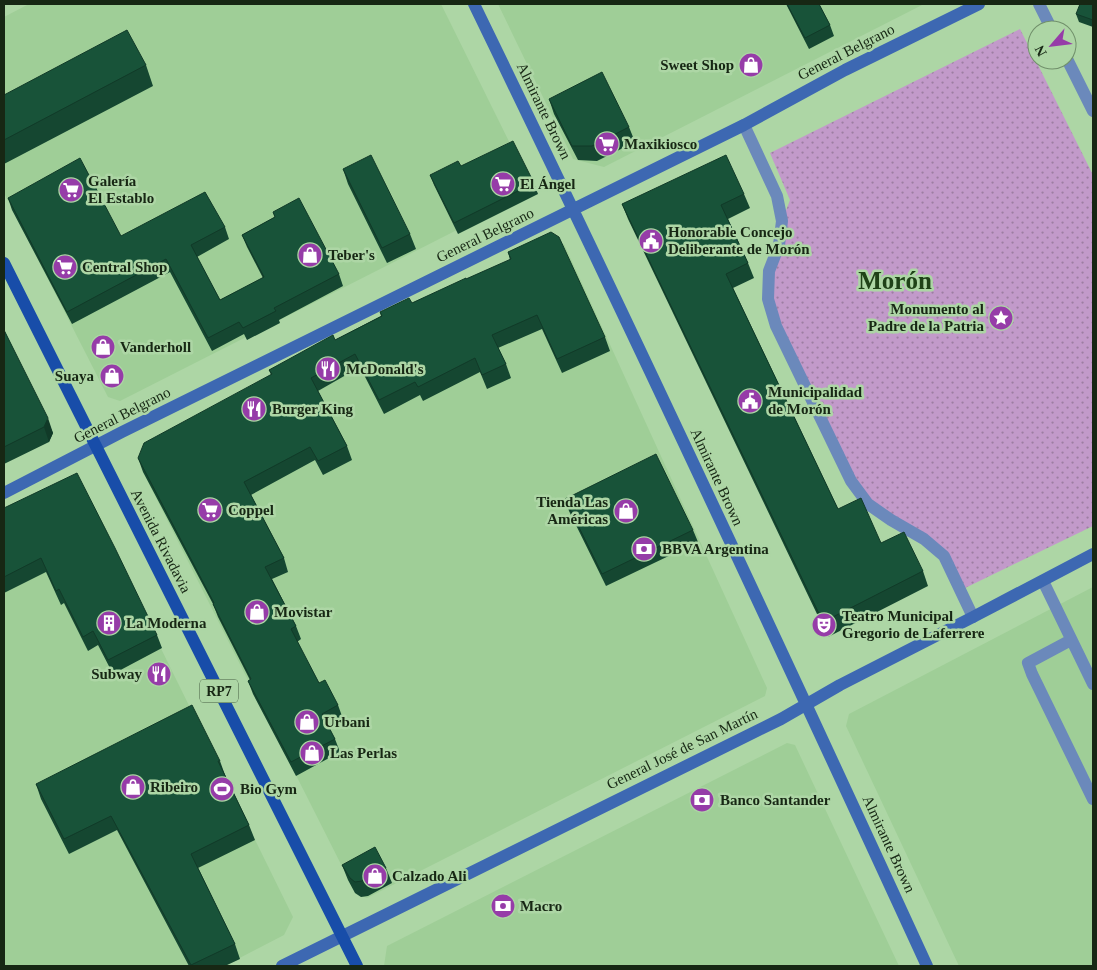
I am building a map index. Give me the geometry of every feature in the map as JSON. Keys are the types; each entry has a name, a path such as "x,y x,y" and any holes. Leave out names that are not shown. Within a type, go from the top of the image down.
{"main road":[{"name":"Avenida Rivadavia","path":"4,264 357,966"}],"street":[{"name":"Almirante Brown","path":"474,4 574,209 928,966"},
{"name":"General Belgrano","path":"4,493 96,445 744,125 845,70 979,4"},
{"path":"1039,4 1047,20"},
{"path":"1072,70 1093,111"},
{"path":"744,125 777,196 782,221 779,245 769,271 768,299 776,326 851,482 868,504 924,539 944,556 974,617"},
{"name":"General José de San Martín","path":"282,966 772,723 1093,554"},
{"path":"1043,580 1093,684"},
{"path":"1071,640 1028,663 1093,799"}],"shaded area":[{"path":"29,4 441,4 531,186 526,195 120,401 108,397 4,193 4,17"},
{"path":"498,4 924,4 604,167 573,159"},
{"path":"1020,29 1027,43 1027,70 1040,70 1093,175 1093,526 961,590 944,556 868,504 777,326 769,271 782,221 790,200 770,153"},
{"path":"552,242 564,244 767,688 765,696 367,898 356,894 143,472 149,456"},
{"path":"84,492 293,917 284,935 224,966 4,966 4,525"},
{"path":"1093,587 1093,966 959,966 846,726 849,714"},
{"path":"787,743 795,745 899,966 384,966 387,946"}],"building":[{"path":"787,4 819,4 830,25 805,38"},
{"path":"1080,4 1093,4 1093,20 1076,14"},
{"path":"127,30 146,65 4,140 4,95"},
{"path":"602,72 629,127 592,146 572,146 549,99"},
{"path":"513,141 534,183 454,223 430,175 458,161 461,166"},
{"path":"371,155 410,234 382,248 343,169"},
{"name":"Municipalidad de Morón","path":"726,155 744,194 721,205 748,263 726,274 838,509 861,498 881,543 904,532 923,571 823,622 622,204"},
{"path":"80,158 121,236 205,192 225,227 191,245 220,300 264,277 242,235 275,217 273,212 299,198 339,274 274,308 276,311 243,328 239,322 208,338 166,259 67,312 8,198"},
{"path":"551,232 559,237 605,337 557,359 537,315 492,335 506,364 482,375 475,358 418,387 415,382 379,400 355,354 311,378 347,446 318,461 310,447 244,482 284,558 265,567 296,626 291,629 319,683 325,680 338,705 322,714 335,739 291,762 248,681 251,679 214,603 138,458 144,443 272,374 269,370 333,335 335,340 382,316 380,312 409,298 412,303 511,259 508,252"},
{"path":"4,330 48,418 44,427 4,447"},
{"path":"656,454 693,530 602,574 565,499"},
{"path":"77,473 157,635 108,660 93,631 83,637 59,589 56,591 41,558 4,577 4,508"},
{"path":"192,705 249,825 191,854 235,944 191,965 111,816 64,839 36,784"},
{"path":"375,847 386,868 362,881 355,882 350,878 342,865"}],"place":[{"name":"Sweet Shop","path":"751,65"},
{"name":"Maxikiosco","path":"607,144"},
{"name":"El Ángel","path":"503,184"},
{"name":"Galería El Establo","path":"71,190"},
{"name":"Honorable Concejo Deliberante de Morón","path":"651,241"},
{"name":"Teber's","path":"310,255"},
{"name":"Central Shop","path":"65,267"},
{"name":"Monumento al Padre de la Patria","path":"1001,318"},
{"name":"Vanderholl","path":"103,347"},
{"name":"McDonald's","path":"328,369"},
{"name":"Suaya","path":"112,376"},
{"name":"Municipalidad de Morón","path":"750,401"},
{"name":"Burger King","path":"254,409"},
{"name":"Coppel","path":"210,510"},
{"name":"Tienda Las Américas","path":"626,511"},
{"name":"BBVA Argentina","path":"644,549"},
{"name":"Movistar","path":"257,612"},
{"name":"La Moderna","path":"109,623"},
{"name":"Teatro Municipal Gregorio de Laferrere","path":"824,625"},
{"name":"Subway","path":"159,674"},
{"name":"Urbani","path":"307,722"},
{"name":"Las Perlas","path":"312,753"},
{"name":"Ribeiro","path":"133,787"},
{"name":"Bio Gym","path":"222,789"},
{"name":"Banco Santander","path":"702,800"},
{"name":"Calzado Ali","path":"375,876"},
{"name":"Macro","path":"503,906"}],"district":[{"name":"Morón","path":"895,280"}]}
